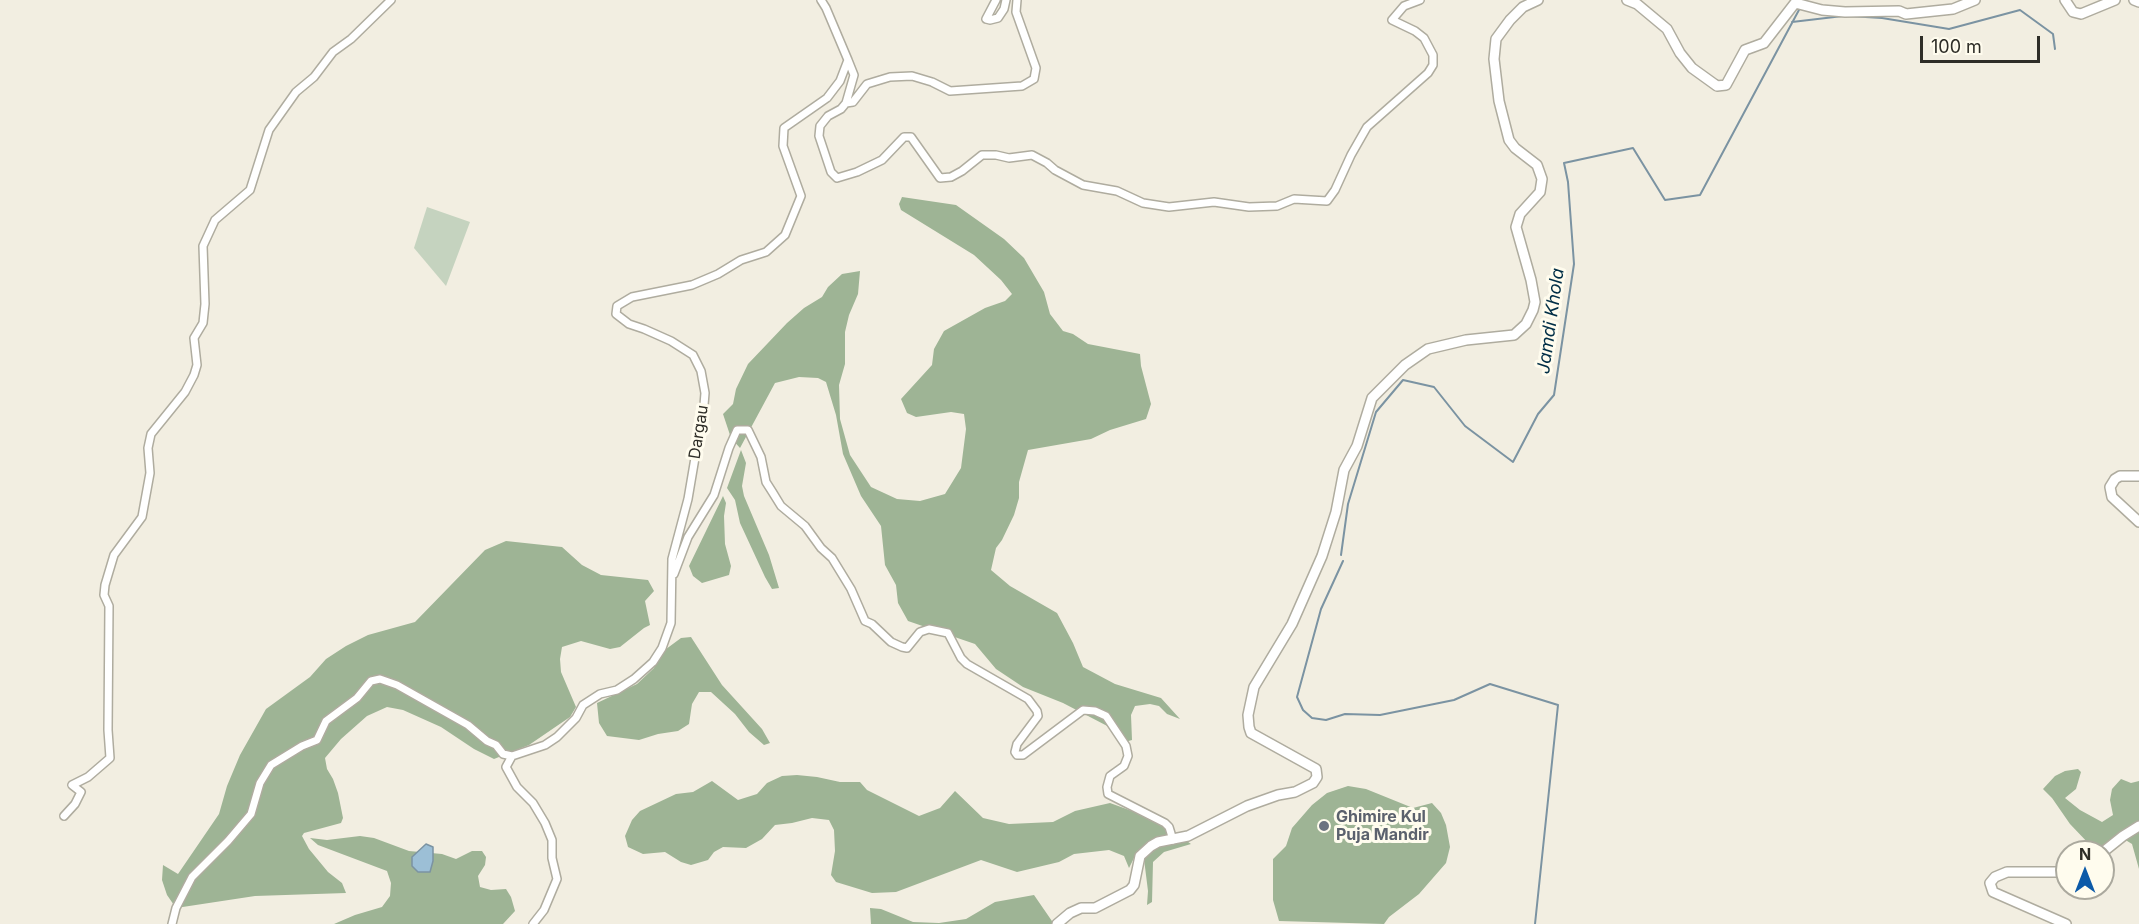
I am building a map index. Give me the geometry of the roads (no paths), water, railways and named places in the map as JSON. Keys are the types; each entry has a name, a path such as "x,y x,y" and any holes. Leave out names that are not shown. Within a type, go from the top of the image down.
{"street":[{"path":"64,816 75,804 81,792 72,785 88,777 110,758 108,730 109,606 104,595 105,585 114,555 142,517 150,473 148,448 151,434 185,392 197,365 194,338 204,315 203,246 215,220 250,190 269,130 296,92 314,77 333,52 351,39 392,0"},
{"path":"821,0 854,75 846,103 841,109 828,116 820,126 819,136 829,166 837,178 857,172 882,160 904,137 911,137 940,178 951,177 962,171 982,155 1009,158 1032,155 1083,185 1118,191 1143,203 1169,207 1225,202 1262,207 1277,206 1294,199 1327,201 1335,190 1367,127 1428,73 1433,65 1433,55 1424,38 1392,20 1404,6 1420,0"},
{"path":"996,0 986,19 998,18 1004,9 1006,0"},
{"path":"846,103 853,102 867,84 890,77 912,76 950,91 1022,86 1034,79 1036,68 1016,12 1017,0"},
{"path":"1057,924 1070,913 1081,908 1095,908 1130,890 1134,885 1137,864 1145,850 1158,842 1188,836 1246,806 1295,792 1313,783 1317,777 1316,769 1251,733 1248,715 1254,687 1292,624 1322,556 1336,512 1344,470 1356,447 1372,398 1405,365 1428,348 1466,340 1514,335 1526,324 1533,310 1535,302 1531,279 1516,226 1520,214 1540,192 1542,179 1537,165 1515,148 1509,140 1494,59 1496,39 1510,20 1523,7 1538,0"},
{"path":"1627,0 1637,4 1667,29 1680,53 1692,68 1717,86 1726,85 1745,50 1764,43 1795,3 1815,9 1845,12 1899,11 1905,14 1953,9 1975,0"},
{"path":"2065,0 2073,12 2081,14 2115,0"},
{"path":"2134,0 2139,2"},
{"name":"Dargau","path":"512,756 545,745 557,737 576,718 583,705 600,694 617,690 634,679 654,662 671,623 672,558 688,499 705,393 701,371 693,355 671,341 629,324 616,314 617,306 632,297 692,285 718,274 741,260 766,252 785,235 801,196 783,146 784,128 827,98 840,81 848,60"},
{"path":"672,582 688,537 714,495 737,430 748,430 761,457 766,482 781,506 805,526 820,548 832,558 851,589 865,621 872,624 891,642 907,648 920,632 929,629 948,633 961,658 967,663 1028,699 1038,716 1017,744 1015,752 1017,755 1023,755 1083,710 1095,711 1106,716 1126,746 1128,756 1125,766 1110,776 1108,794 1165,823 1169,827 1173,840"},
{"path":"2139,476 2120,476 2115,478 2110,487 2112,497 2139,522"},
{"path":"172,924 176,908 192,877 251,814 260,783 271,765 316,740 326,721 357,698 371,681 380,679 397,685 468,725 487,741 496,745 503,754 512,756 506,767 517,786 533,803 552,840 552,858 556,879 544,910 533,924"},
{"path":"2115,842 2139,826"},
{"path":"2055,872 2007,872 1995,877 1990,883 1993,891 2066,924"}],"water":[{"path":"426,844 433,847 430,872 418,872 412,866 412,857"}],"waterway":[{"name":"Jamdi Khola","path":"1341,555 1348,504 1376,412 1403,380 1434,387 1465,426 1513,462 1538,414 1554,395 1574,264 1568,182 1564,163 1633,148 1665,200 1700,195 1800,8"},
{"path":"1849,16 1882,18 1949,29 2020,10 2053,34 2055,49"},
{"path":"1792,22 1843,16"},
{"path":"1343,561 1321,609 1297,697 1303,710 1312,718 1326,720 1345,714 1380,715 1454,700 1490,684 1558,705 1535,924"}],"place":[{"name":"Ghimire Kul Puja Mandir","path":"1324,826"}]}
